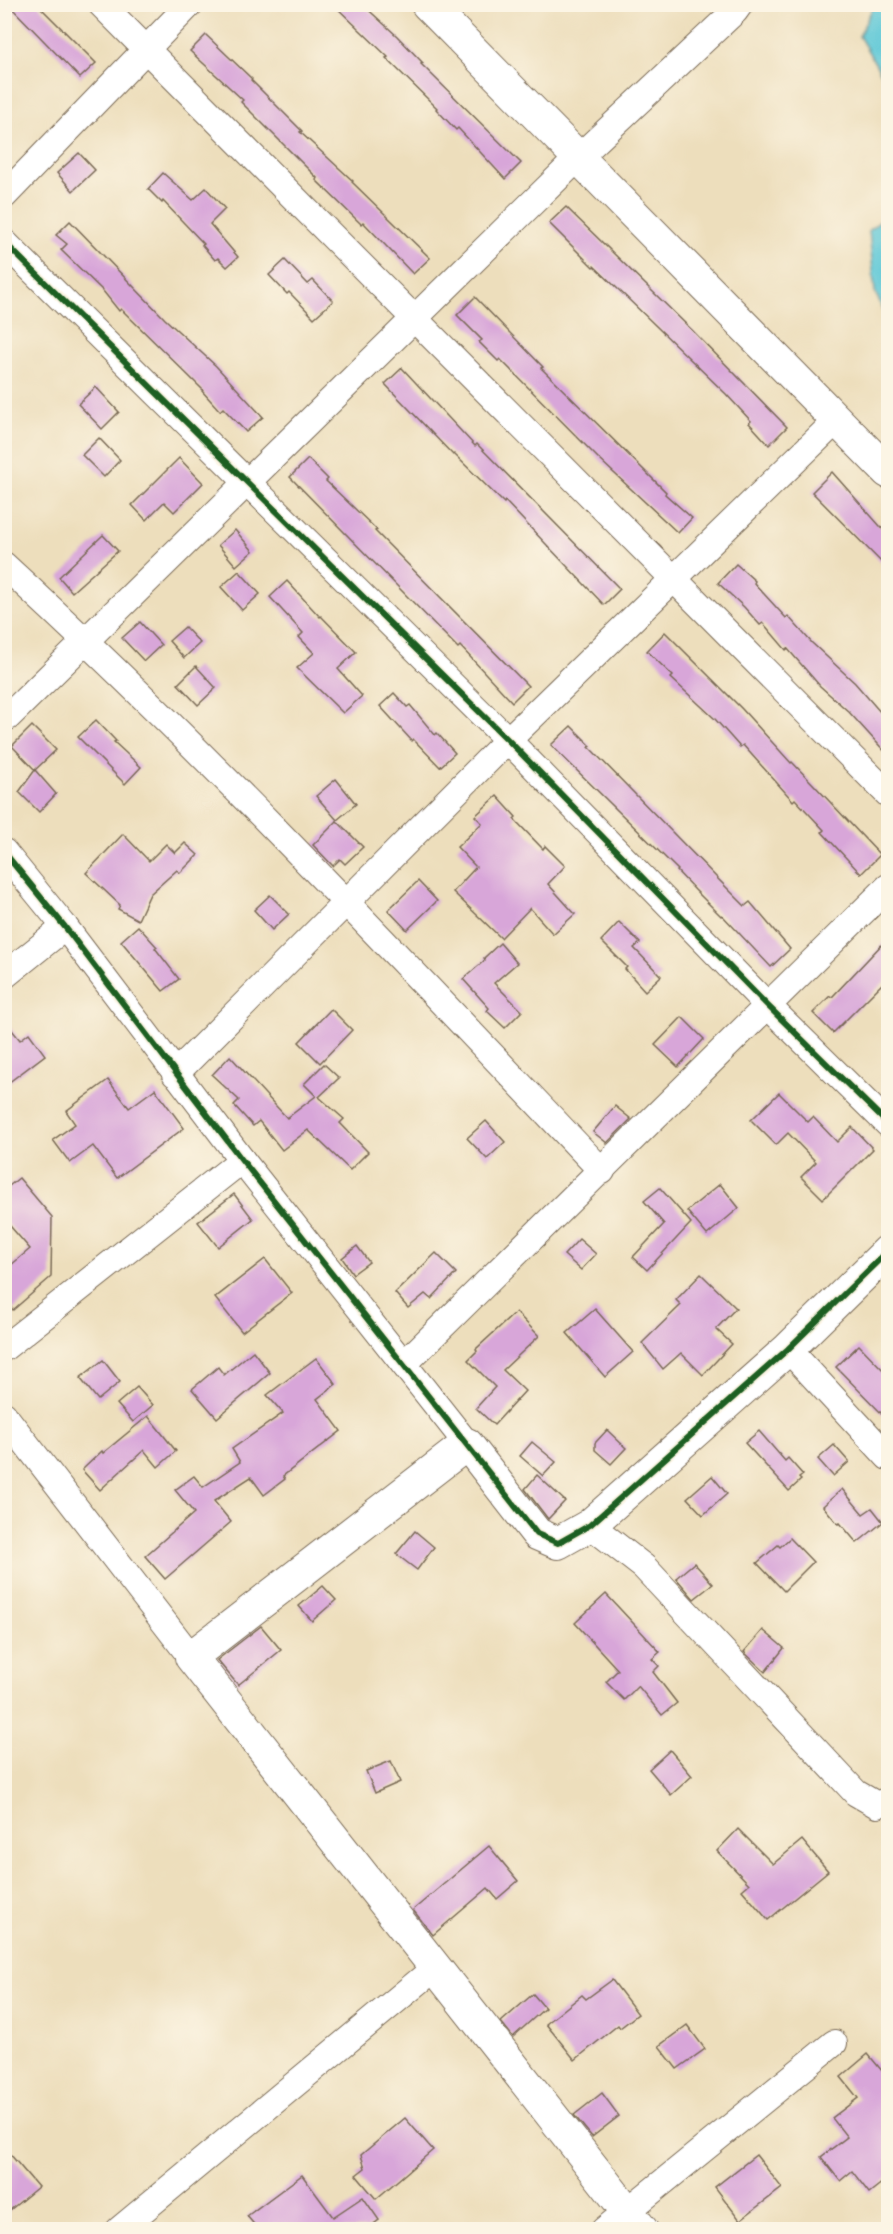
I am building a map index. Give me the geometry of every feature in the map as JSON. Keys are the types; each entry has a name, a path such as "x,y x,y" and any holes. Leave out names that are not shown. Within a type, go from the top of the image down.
{"street":[{"path":"101,4 888,794"},
{"path":"4,196 190,4"},
{"path":"427,4 888,472"},
{"path":"8,717 413,318 740,4"},
{"path":"4,242 508,740 767,1005 888,1124"},
{"path":"175,1074 508,740 838,419"},
{"path":"4,565 85,639 345,902 602,1171"},
{"path":"4,852 65,927 242,1160 537,1534 558,1543 590,1525 788,1348 888,1251"},
{"path":"404,1364 888,887"},
{"path":"4,976 65,927"},
{"path":"4,1348 242,1160"},
{"path":"788,1348 888,1457"},
{"path":"4,1415 190,1657 435,1968 625,2223 834,2043"},
{"path":"190,1657 467,1444"},
{"path":"590,1525 644,1567 856,1793 877,1805 888,1800"},
{"path":"119,2229 435,1968"}],"water":[{"path":"874,5 888,5 888,85 859,36"},
{"path":"888,215 888,320 875,292 869,230"}],"building":[{"path":"8,4 37,4 96,63 80,78"},
{"path":"333,4 362,4 397,36 423,63 421,64 521,163 505,179 458,128 456,130 386,58 388,57"},
{"path":"206,35 252,79 302,131 300,132 430,258 413,274 363,222 361,224 316,180 317,178 241,102 243,100 190,51"},
{"path":"79,153 95,170 73,191 57,173"},
{"path":"163,173 193,200 206,188 225,209 210,224 238,257 227,267 218,258 215,260 202,245 204,244 163,201 162,203 148,189"},
{"path":"566,207 787,427 769,445 726,394 549,223"},
{"path":"70,221 165,319 216,366 263,417 246,432 223,408 220,411 203,390 121,309 119,311 103,291 61,250 67,244 56,235"},
{"path":"285,260 308,284 313,280 333,301 314,318 269,275"},
{"path":"475,297 543,367 541,368 666,492 665,494 692,518 678,533 599,459 500,359 498,361 479,342 482,340 457,315"},
{"path":"402,368 475,446 477,444 620,589 604,605 505,501 504,503 453,455 385,384"},
{"path":"96,387 119,412 102,429 78,404"},
{"path":"99,438 120,460 104,477 82,455"},
{"path":"179,458 203,483 174,512 164,502 146,520 132,505"},
{"path":"308,459 328,479 326,481 377,530 375,531 528,686 512,702 460,646 458,648 290,477"},
{"path":"832,472 888,535 888,569 812,492"},
{"path":"235,530 253,551 236,566 218,545"},
{"path":"103,535 118,551 72,592 59,577"},
{"path":"736,564 755,581 754,583 786,618 788,616 812,643 855,683 888,721 888,755 849,712 820,686 763,623 760,625 718,583"},
{"path":"239,571 260,594 242,610 221,587"},
{"path":"287,581 356,652 338,669 362,696 343,713 297,668 314,653 299,637 303,633 270,597"},
{"path":"140,622 161,645 144,661 122,638"},
{"path":"185,627 200,643 184,658 169,641"},
{"path":"665,632 742,709 880,855 861,874 795,799 793,801 743,745 740,747 647,651"},
{"path":"196,666 216,688 198,705 178,684"},
{"path":"394,693 407,707 410,705 435,735 437,733 455,753 440,767 380,706"},
{"path":"96,720 116,741 114,742 141,767 125,784 78,737"},
{"path":"32,726 56,750 35,770 12,746"},
{"path":"571,726 745,906 750,902 790,949 771,967 678,870 551,745"},
{"path":"35,770 56,794 39,812 19,792"},
{"path":"336,779 356,804 337,820 316,796"},
{"path":"497,796 516,817 514,819 543,849 545,846 565,866 548,884 575,914 553,934 530,908 501,938 453,892 476,867 457,847 482,823 475,816"},
{"path":"337,821 363,847 345,864 340,859 333,866 313,845"},
{"path":"123,834 149,861 166,844 175,853 185,843 198,855 180,873 177,870 150,894 138,920 118,909 120,905 86,873"},
{"path":"418,881 437,901 407,930 388,910"},
{"path":"270,895 289,914 272,930 254,910"},
{"path":"619,922 640,943 634,948 661,976 645,991 625,969 627,967 601,941"},
{"path":"138,926 157,947 155,948 179,979 163,991 121,941"},
{"path":"888,938 888,978 833,1033 813,1013 830,996 832,997"},
{"path":"500,943 517,963 494,983 522,1011 505,1028 487,1011 489,1008 463,979"},
{"path":"331,1009 352,1030 320,1063 299,1042"},
{"path":"682,1017 704,1039 678,1067 655,1045"},
{"path":"4,1020 20,1040 29,1033 45,1055 4,1086"},
{"path":"230,1056 287,1118 316,1096 304,1084 324,1064 339,1078 319,1097 344,1119 340,1123 368,1152 350,1170 308,1130 282,1150 259,1121 253,1126 234,1105 239,1100 212,1075"},
{"path":"108,1080 129,1108 155,1089 184,1128 117,1178 93,1146 70,1163 53,1140 75,1124 66,1111"},
{"path":"779,1093 808,1122 813,1117 837,1142 852,1127 873,1149 823,1199 801,1177 816,1162 788,1133 776,1145 751,1120"},
{"path":"615,1106 631,1119 607,1143 593,1132"},
{"path":"486,1121 505,1142 487,1159 467,1138"},
{"path":"19,1178 52,1217 51,1277 13,1310 4,1300 4,1271 30,1249 4,1219 4,1190"},
{"path":"720,1184 739,1208 707,1235 687,1211"},
{"path":"660,1188 691,1223 647,1270 633,1257 664,1224 644,1201"},
{"path":"234,1194 253,1219 218,1247 198,1222"},
{"path":"579,1239 596,1254 581,1270 564,1255"},
{"path":"357,1246 369,1262 353,1274 342,1258"},
{"path":"436,1253 456,1273 431,1299 425,1294 408,1308 395,1293"},
{"path":"265,1259 292,1293 242,1332 215,1298"},
{"path":"701,1274 736,1308 716,1329 732,1344 703,1375 681,1353 663,1369 642,1343 681,1305 676,1300"},
{"path":"595,1309 633,1352 605,1377 567,1333"},
{"path":"516,1312 539,1336 503,1370 525,1391 494,1425 476,1408 495,1387 468,1360 477,1351 476,1349"},
{"path":"859,1345 888,1375 888,1420 836,1367"},
{"path":"253,1351 270,1373 217,1418 192,1389 218,1367 224,1375"},
{"path":"316,1358 336,1384 317,1399 341,1431 283,1476 285,1479 264,1495 251,1477 214,1501 231,1522 165,1579 145,1556 194,1513 175,1490 194,1476 203,1487 240,1462 232,1449 283,1413 267,1395"},
{"path":"103,1360 120,1382 98,1400 80,1378"},
{"path":"137,1387 153,1405 133,1422 117,1404"},
{"path":"148,1416 176,1451 158,1467 144,1450 100,1490 82,1470 102,1451 103,1453"},
{"path":"607,1430 626,1448 611,1464 595,1450 595,1443"},
{"path":"759,1431 785,1461 788,1458 803,1475 789,1491 745,1443"},
{"path":"532,1442 556,1462 543,1476 520,1456"},
{"path":"834,1445 849,1462 833,1476 818,1459"},
{"path":"537,1475 565,1501 548,1519 525,1489"},
{"path":"712,1476 727,1494 703,1515 687,1498"},
{"path":"842,1489 863,1514 872,1508 883,1522 857,1543 823,1506"},
{"path":"415,1531 434,1547 417,1570 396,1554"},
{"path":"790,1538 813,1562 784,1591 757,1563"},
{"path":"694,1563 713,1584 694,1599 676,1578"},
{"path":"323,1586 336,1600 312,1621 299,1606"},
{"path":"606,1594 660,1652 652,1659 659,1666 653,1672 677,1703 662,1715 638,1686 624,1700 606,1682 618,1670 575,1623"},
{"path":"261,1626 281,1650 238,1685 217,1660"},
{"path":"763,1630 784,1648 765,1672 744,1652"},
{"path":"670,1750 692,1776 671,1795 649,1769"},
{"path":"391,1761 400,1782 375,1793 366,1771"},
{"path":"738,1829 773,1864 802,1840 828,1871 768,1920 742,1890 749,1884 717,1851"},
{"path":"489,1846 518,1881 497,1899 488,1888 433,1935 413,1910"},
{"path":"612,1980 638,2014 620,2028 618,2025 575,2060 546,2024 582,1995 586,1999"},
{"path":"533,1994 545,2008 513,2037 501,2022"},
{"path":"687,2025 705,2049 677,2069 659,2046"},
{"path":"868,2054 888,2078 888,2178 869,2193 852,2171 840,2181 821,2157 847,2137 832,2118 858,2098 841,2077"},
{"path":"602,2093 619,2116 592,2137 574,2115"},
{"path":"405,2118 433,2150 376,2199 356,2175 365,2168 361,2155"},
{"path":"4,2147 38,2187 4,2215"},
{"path":"756,2155 782,2188 740,2220 715,2187"},
{"path":"302,2175 333,2217 363,2197 379,2220 367,2229 258,2229 247,2216"}],"cycle path":[{"path":"4,242 508,740 767,1005 888,1124"},
{"path":"4,852 65,927 242,1160 537,1534 558,1543 590,1525 788,1349 888,1251"}]}
